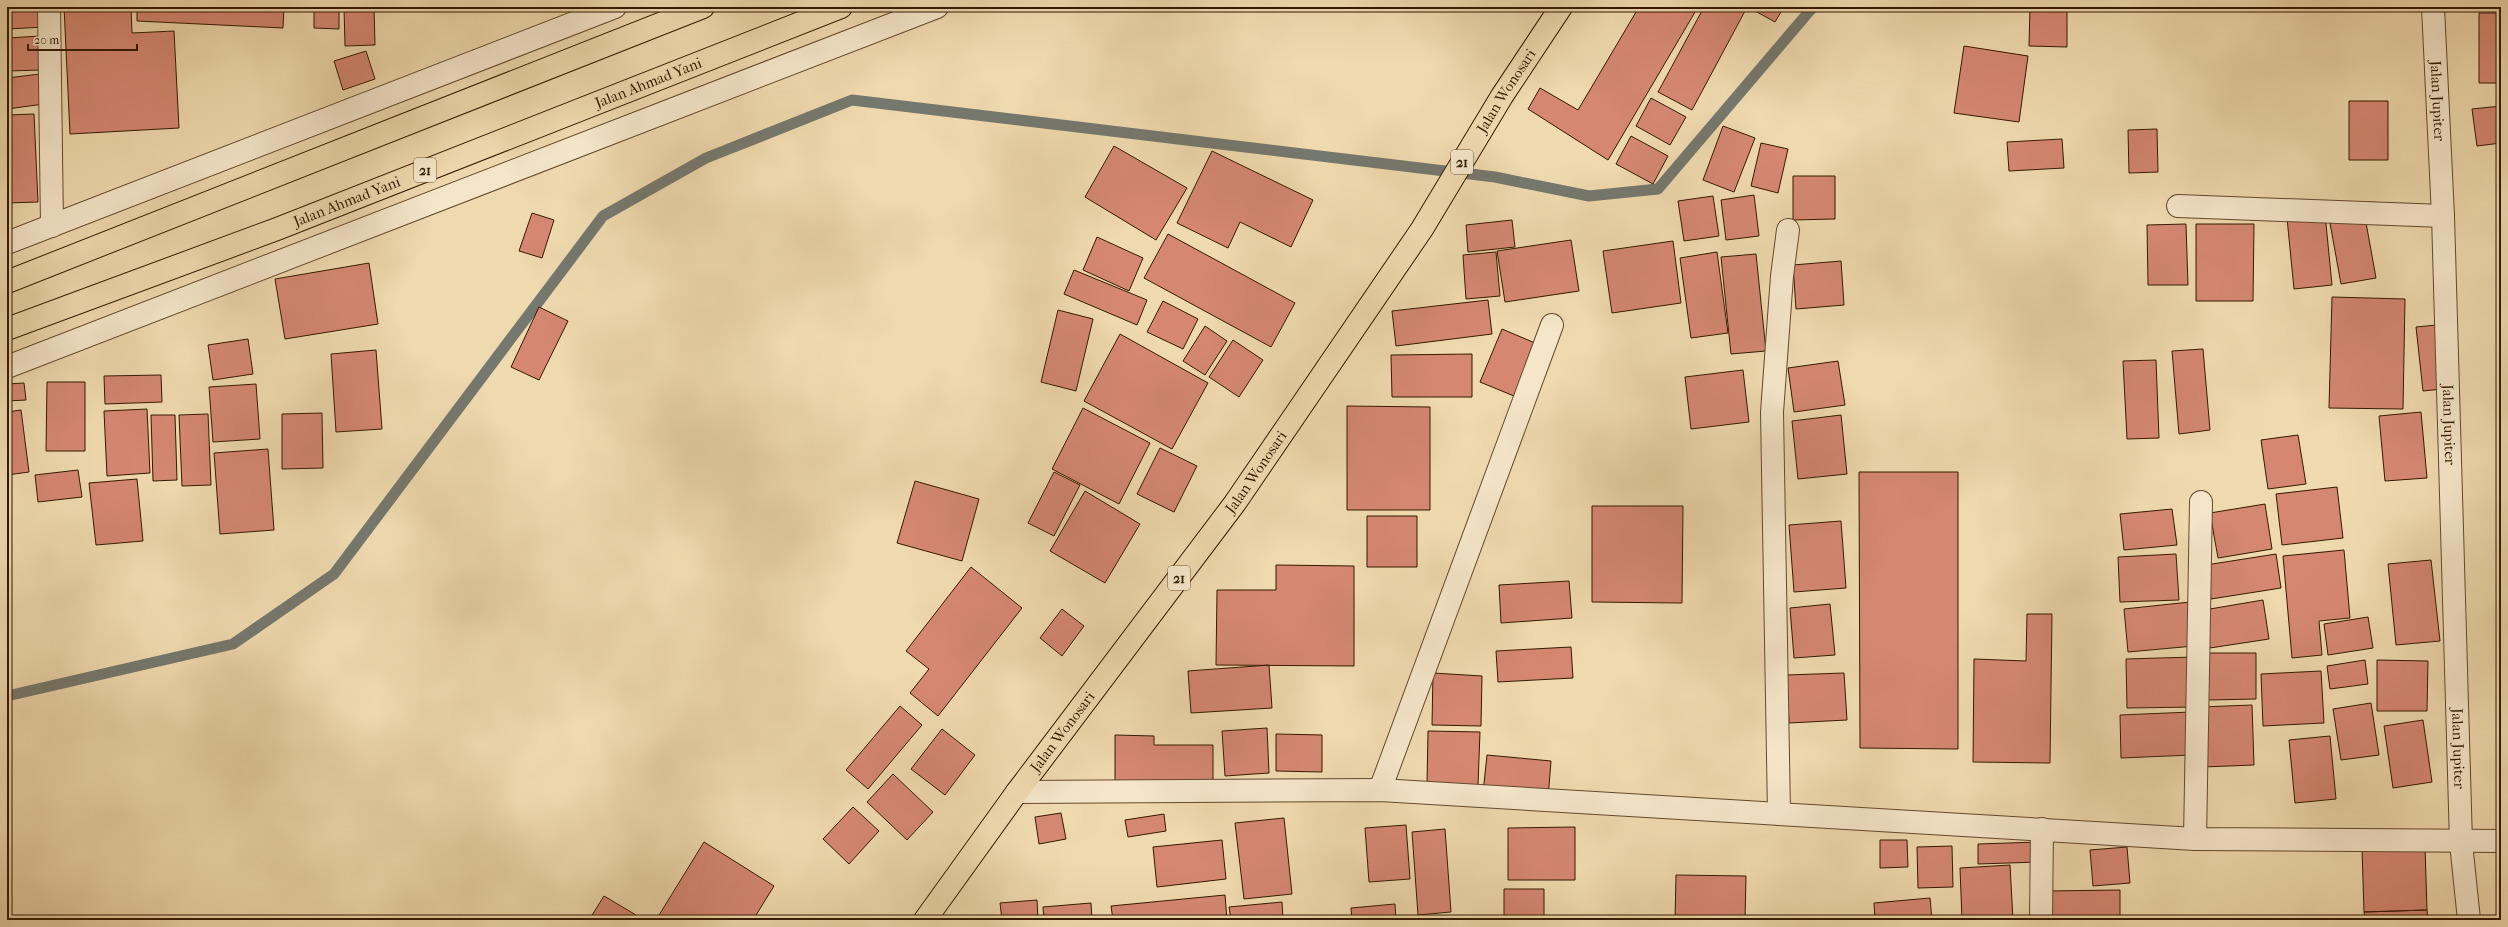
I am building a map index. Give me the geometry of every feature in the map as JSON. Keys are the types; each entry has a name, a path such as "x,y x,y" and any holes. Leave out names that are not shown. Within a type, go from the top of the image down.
{"highway":[{"path":"7,282 703,7"},
{"name":"Jalan Ahmad Yani","path":"7,329 277,229 841,7"},
{"name":"Jalan Wonosari","path":"925,920 1017,792 1235,503 1422,229 1502,96 1561,7"}],"street":[{"path":"49,7 52,226"},
{"path":"7,243 615,7"},
{"path":"7,368 937,7"},
{"name":"Jalan Jupiter","path":"2433,7 2443,216 2461,843 2470,920"},
{"path":"2178,206 2443,216"},
{"path":"1780,814 1772,412 1782,276 1788,230"},
{"path":"1380,790 1552,325"},
{"path":"2195,839 2201,502"},
{"path":"1017,792 1380,790 2195,839 2461,843 2501,841"},
{"path":"2041,920 2042,829"}],"building":[{"path":"7,7 44,7 45,27 7,29"},
{"path":"64,7 131,7 132,33 174,31 179,128 70,134"},
{"path":"137,7 284,7 283,28 137,21"},
{"path":"314,7 339,7 339,29 314,28"},
{"path":"344,7 374,7 375,45 345,46"},
{"path":"1639,7 1698,7 1608,160 1528,109 1540,88 1578,110"},
{"path":"1704,7 1738,7 1745,11 1692,110 1658,92"},
{"path":"1748,7 1784,7 1775,22"},
{"path":"2030,7 2067,7 2067,47 2029,46"},
{"path":"2479,13 2501,13 2501,83 2479,83"},
{"path":"41,36 42,70 7,71 7,38"},
{"path":"1964,46 2028,56 2019,122 1954,113"},
{"path":"366,51 375,79 343,90 334,61"},
{"path":"40,74 44,104 7,109 7,78"},
{"path":"1651,98 1686,117 1670,145 1636,126"},
{"path":"2349,101 2388,101 2388,160 2349,160"},
{"path":"2501,106 2501,143 2477,146 2472,109"},
{"path":"34,114 38,202 7,203 7,115"},
{"path":"1723,126 1755,138 1734,192 1703,180"},
{"path":"2157,129 2158,172 2129,173 2128,130"},
{"path":"1631,136 1668,156 1653,184 1616,164"},
{"path":"2062,139 2064,168 2009,171 2007,142"},
{"path":"1761,143 1788,149 1778,193 1751,186"},
{"path":"1114,146 1187,188 1156,240 1085,197"},
{"path":"1212,151 1313,200 1291,247 1240,222 1228,248 1177,223"},
{"path":"1793,176 1835,176 1835,219 1793,220"},
{"path":"1754,195 1759,236 1726,240 1721,200"},
{"path":"1713,196 1719,236 1684,241 1678,201"},
{"path":"532,213 554,220 542,258 519,251"},
{"path":"2325,214 2332,285 2294,289 2287,218"},
{"path":"2365,217 2376,278 2341,284 2330,223"},
{"path":"1512,220 1515,247 1468,252 1466,225"},
{"path":"2186,224 2188,285 2148,285 2147,225"},
{"path":"2196,224 2254,224 2253,301 2196,301"},
{"path":"1168,234 1295,303 1271,347 1144,278"},
{"path":"1097,237 1143,258 1129,291 1083,270"},
{"path":"1571,240 1579,291 1505,302 1497,251"},
{"path":"1673,241 1681,303 1612,313 1603,251"},
{"path":"1496,252 1500,296 1466,299 1463,255"},
{"path":"1717,252 1728,333 1691,338 1680,258"},
{"path":"1756,254 1766,351 1731,354 1721,257"},
{"path":"1841,261 1844,305 1796,309 1793,265"},
{"path":"369,263 378,324 285,339 275,279"},
{"path":"1074,270 1147,300 1137,325 1064,294"},
{"path":"2332,297 2405,299 2403,409 2329,408"},
{"path":"1488,300 1492,334 1396,346 1392,311"},
{"path":"1163,301 1198,319 1183,349 1147,332"},
{"path":"539,307 568,321 539,380 511,367"},
{"path":"1058,310 1093,319 1076,391 1041,382"},
{"path":"2437,325 2443,389 2423,391 2416,327"},
{"path":"1205,326 1227,341 1205,375 1183,361"},
{"path":"1502,329 1535,343 1514,396 1480,382"},
{"path":"1120,334 1208,383 1172,449 1084,401"},
{"path":"248,339 253,374 213,380 208,345"},
{"path":"1233,340 1263,360 1239,397 1209,377"},
{"path":"2203,349 2210,430 2179,434 2172,351"},
{"path":"376,350 382,429 336,432 331,354"},
{"path":"1472,354 1472,397 1392,397 1391,355"},
{"path":"2156,360 2159,438 2127,439 2123,361"},
{"path":"1838,361 1845,405 1794,412 1788,368"},
{"path":"1743,370 1749,422 1691,429 1685,377"},
{"path":"161,375 162,402 105,404 104,376"},
{"path":"47,382 85,382 85,451 46,451"},
{"path":"24,383 26,400 7,401 7,384"},
{"path":"256,384 260,439 213,442 209,387"},
{"path":"1347,406 1430,407 1430,510 1347,510"},
{"path":"1083,408 1150,443 1119,504 1052,469"},
{"path":"147,409 150,473 107,476 104,411"},
{"path":"21,410 29,472 7,475 7,412"},
{"path":"2421,412 2427,478 2385,481 2379,416"},
{"path":"322,413 323,468 282,469 282,414"},
{"path":"208,414 211,485 182,486 179,415"},
{"path":"151,415 175,415 177,480 153,481"},
{"path":"1841,415 1847,474 1798,479 1792,421"},
{"path":"2298,435 2306,484 2268,489 2261,440"},
{"path":"1160,448 1197,466 1174,512 1137,494"},
{"path":"268,449 274,530 220,534 214,453"},
{"path":"78,470 82,497 38,502 35,475"},
{"path":"1054,472 1080,485 1054,536 1028,523"},
{"path":"1859,472 1958,472 1958,749 1860,748"},
{"path":"137,479 143,541 96,545 89,483"},
{"path":"915,481 979,499 962,561 897,543"},
{"path":"2337,487 2343,538 2282,545 2276,494"},
{"path":"1085,491 1140,524 1105,583 1050,551"},
{"path":"2265,504 2272,549 2218,558 2210,513"},
{"path":"1592,506 1683,506 1682,603 1592,602"},
{"path":"2172,509 2177,545 2124,550 2120,514"},
{"path":"1367,516 1417,516 1417,567 1367,567"},
{"path":"1841,521 1846,588 1794,592 1789,525"},
{"path":"2344,550 2350,618 2319,621 2322,655 2292,658 2283,556"},
{"path":"2176,554 2179,600 2120,602 2118,557"},
{"path":"2276,554 2281,588 2211,599 2206,565"},
{"path":"2431,560 2440,641 2396,645 2388,564"},
{"path":"1276,565 1354,566 1354,666 1216,665 1217,590 1276,590"},
{"path":"971,567 1022,608 938,716 910,693 929,669 906,651"},
{"path":"1569,581 1572,618 1501,623 1499,585"},
{"path":"2263,600 2269,639 2210,648 2204,610"},
{"path":"2190,602 2194,646 2128,652 2124,609"},
{"path":"1830,604 1835,655 1794,658 1790,608"},
{"path":"1062,609 1084,626 1062,656 1040,638"},
{"path":"2027,614 2052,614 2050,763 1973,762 1974,659 2026,661"},
{"path":"2368,617 2373,648 2328,655 2324,624"},
{"path":"1571,647 1573,678 1498,682 1496,651"},
{"path":"2207,653 2256,653 2256,699 2208,700"},
{"path":"2194,657 2195,707 2127,708 2126,659"},
{"path":"2365,660 2368,684 2330,689 2327,666"},
{"path":"2377,660 2428,661 2427,711 2377,711"},
{"path":"1269,665 1272,708 1191,713 1188,671"},
{"path":"2321,671 2324,723 2263,726 2261,674"},
{"path":"1433,673 1482,676 1481,726 1432,725"},
{"path":"1844,673 1847,720 1789,723 1787,675"},
{"path":"2371,703 2379,755 2341,760 2333,709"},
{"path":"2252,705 2254,765 2203,767 2201,707"},
{"path":"900,706 922,725 868,789 846,770"},
{"path":"2191,712 2192,755 2121,758 2120,715"},
{"path":"2423,720 2432,782 2393,788 2384,726"},
{"path":"1267,728 1269,773 1225,776 1222,731"},
{"path":"942,729 975,755 945,795 911,769"},
{"path":"1428,731 1480,732 1478,785 1427,783"},
{"path":"1276,734 1322,735 1322,772 1276,771"},
{"path":"1115,735 1154,736 1154,745 1213,745 1213,788 1115,781"},
{"path":"2330,736 2336,799 2295,803 2289,740"},
{"path":"1487,755 1551,761 1548,799 1483,793"},
{"path":"893,774 933,812 907,840 867,802"},
{"path":"853,807 879,831 849,864 823,839"},
{"path":"1061,813 1066,839 1039,844 1035,817"},
{"path":"1164,814 1166,831 1128,837 1125,820"},
{"path":"1284,818 1292,894 1244,899 1235,823"},
{"path":"1406,825 1410,879 1369,882 1365,828"},
{"path":"1575,827 1575,880 1508,880 1508,828"},
{"path":"1445,829 1451,912 1418,915 1412,832"},
{"path":"1222,840 1226,879 1157,887 1153,847"},
{"path":"1880,840 1907,840 1908,867 1880,868"},
{"path":"704,842 774,886 753,920 656,920"},
{"path":"2039,842 2039,862 1978,864 1978,844"},
{"path":"1952,846 1953,887 1918,888 1917,847"},
{"path":"2425,846 2427,910 2364,912 2362,848"},
{"path":"2127,847 2130,883 2093,886 2090,850"},
{"path":"2010,865 2013,920 1962,920 1960,868"},
{"path":"2501,870 2501,894 2499,871"},
{"path":"1676,875 1746,876 1745,920 1675,920"},
{"path":"1504,889 1544,889 1544,920 1504,920"},
{"path":"2120,890 2120,920 2047,920 2047,891"},
{"path":"1225,895 1227,920 1113,920 1111,906"},
{"path":"604,896 636,915 634,920 589,920"},
{"path":"1930,898 1932,920 1875,920 1874,903"},
{"path":"1037,900 1038,920 1002,920 1000,903"},
{"path":"1282,902 1283,920 1231,920 1229,907"},
{"path":"1091,903 1092,920 1044,920 1043,907"},
{"path":"1395,904 1396,920 1352,920 1351,908"},
{"path":"2427,910 2428,920 2365,920 2364,912"}],"waterway":[{"path":"7,696 233,644 334,574 603,216 706,158 852,100 1495,177 1589,196 1658,189 1813,7"}]}
